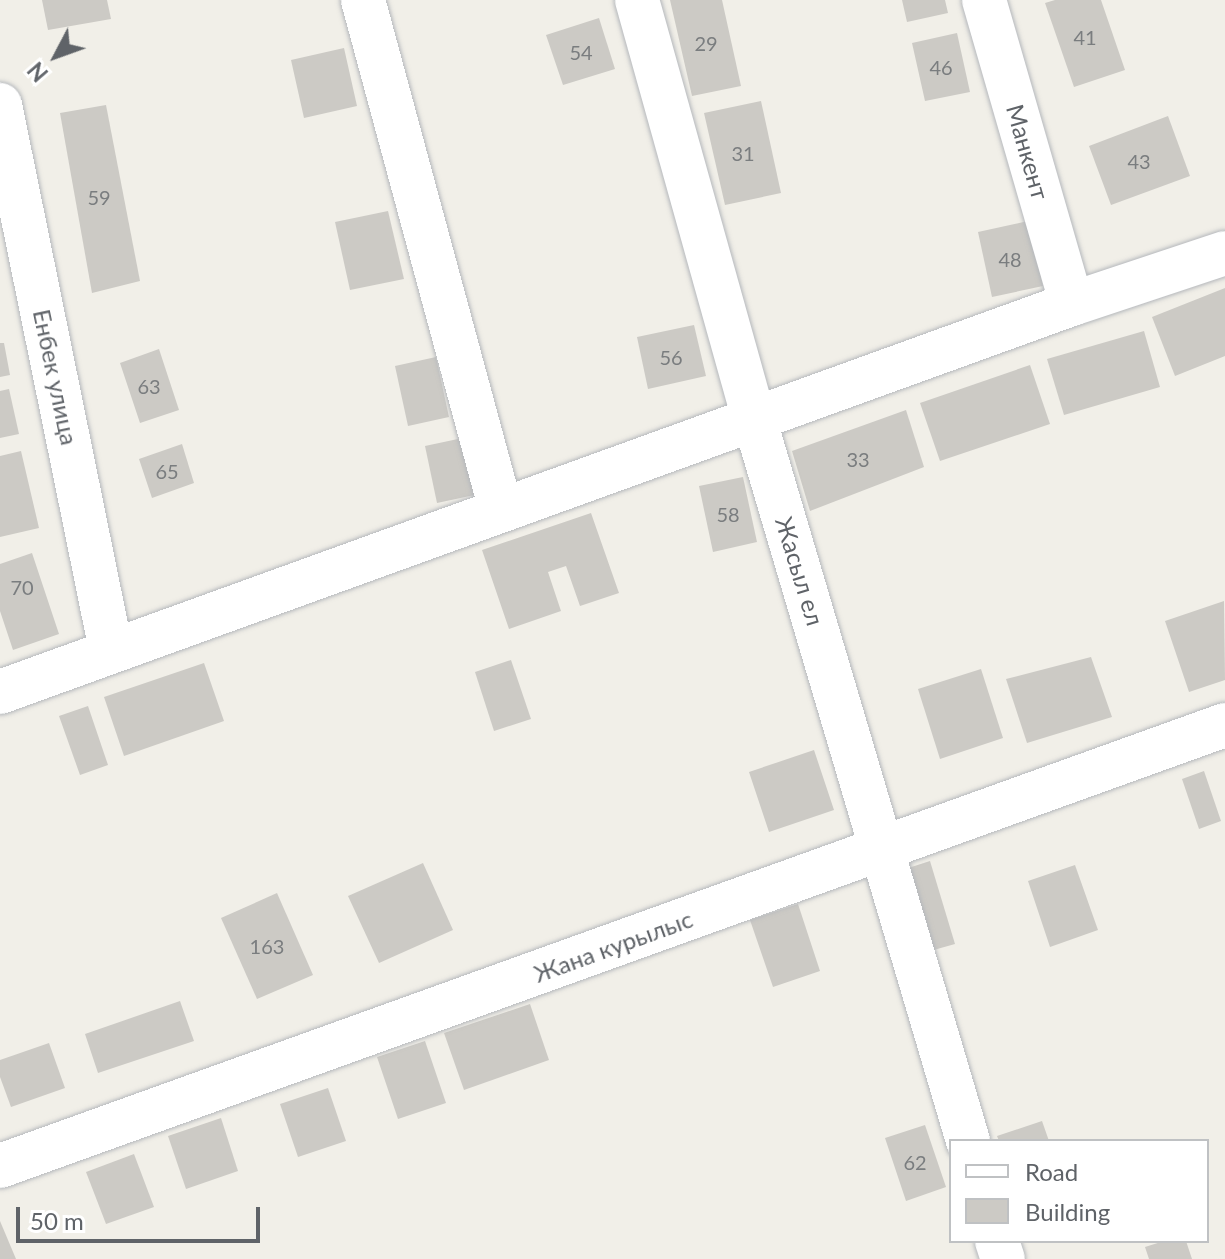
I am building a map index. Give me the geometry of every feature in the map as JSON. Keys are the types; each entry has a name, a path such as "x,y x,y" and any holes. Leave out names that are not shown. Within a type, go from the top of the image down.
{"street":[{"path":"363,0 501,510"},
{"name":"Жасыл ел","path":"637,0 754,418 967,1139"},
{"name":"Манкент","path":"984,0 1072,304"},
{"name":"Енбек улица","path":"0,105 111,650"},
{"path":"0,692 1072,304 1225,253"},
{"name":"Жана курылыс","path":"0,1166 1225,725"}],"building":[{"path":"42,0 107,0 111,19 48,30"},
{"path":"670,0 722,0 741,86 692,96"},
{"path":"902,0 945,0 948,13 907,22"},
{"path":"1055,0 1101,0 1125,70 1074,87 1045,3"},
{"path":"599,18 615,69 563,85 546,35"},
{"path":"957,33 970,92 925,101 912,43"},
{"path":"344,48 357,106 304,118 291,60"},
{"path":"761,101 781,193 725,205 704,113"},
{"path":"106,105 140,281 92,293 60,113"},
{"path":"1168,116 1190,176 1111,205 1089,146"},
{"path":"388,211 404,279 350,290 335,222"},
{"path":"1028,221 1043,286 992,297 978,232"},
{"path":"1225,288 1225,356 1175,376 1152,317"},
{"path":"694,325 706,376 648,389 637,337"},
{"path":"1144,331 1160,387 1064,415 1047,359"},
{"path":"0,343 4,343 10,375 0,377"},
{"path":"159,349 179,410 140,423 120,363"},
{"path":"436,357 449,417 408,426 395,366"},
{"path":"1030,365 1050,424 940,461 920,403"},
{"path":"9,389 19,434 0,438 0,391"},
{"path":"906,410 924,467 810,511 792,451"},
{"path":"472,436 484,493 437,503 425,446"},
{"path":"182,444 194,483 152,498 139,459"},
{"path":"21,451 39,528 0,537 0,456"},
{"path":"743,477 757,542 713,552 699,486"},
{"path":"591,513 619,593 580,606 566,566 548,572 561,611 509,629 482,550"},
{"path":"32,553 59,634 13,650 0,611 0,564"},
{"path":"1224,601 1225,680 1189,692 1165,621"},
{"path":"1091,657 1112,717 1027,743 1006,679"},
{"path":"511,660 531,719 494,731 475,672"},
{"path":"204,663 224,721 124,756 104,697"},
{"path":"981,669 1003,738 940,759 918,689"},
{"path":"88,706 108,765 80,775 59,716"},
{"path":"814,750 834,810 769,832 749,772"},
{"path":"1204,771 1221,821 1199,829 1182,779"},
{"path":"930,861 955,944 923,953 899,871"},
{"path":"423,863 453,930 379,963 348,896"},
{"path":"1075,865 1098,930 1050,947 1028,881"},
{"path":"277,893 313,975 257,999 221,918"},
{"path":"798,904 820,971 773,987 750,920"},
{"path":"180,1001 194,1041 98,1073 85,1034"},
{"path":"530,1004 549,1060 464,1090 444,1033"},
{"path":"425,1041 446,1103 398,1119 377,1057"},
{"path":"49,1043 65,1088 11,1107 0,1077 0,1060"},
{"path":"328,1088 346,1141 298,1157 280,1104"},
{"path":"221,1118 238,1171 186,1189 168,1136"},
{"path":"1042,1121 1048,1139 998,1139 997,1136"},
{"path":"925,1125 946,1187 906,1201 885,1138"},
{"path":"134,1154 154,1207 106,1224 86,1172"},
{"path":"0,1221 16,1259 0,1259"},
{"path":"1158,1243 1187,1243 1192,1259 1149,1259 1145,1247"}]}
